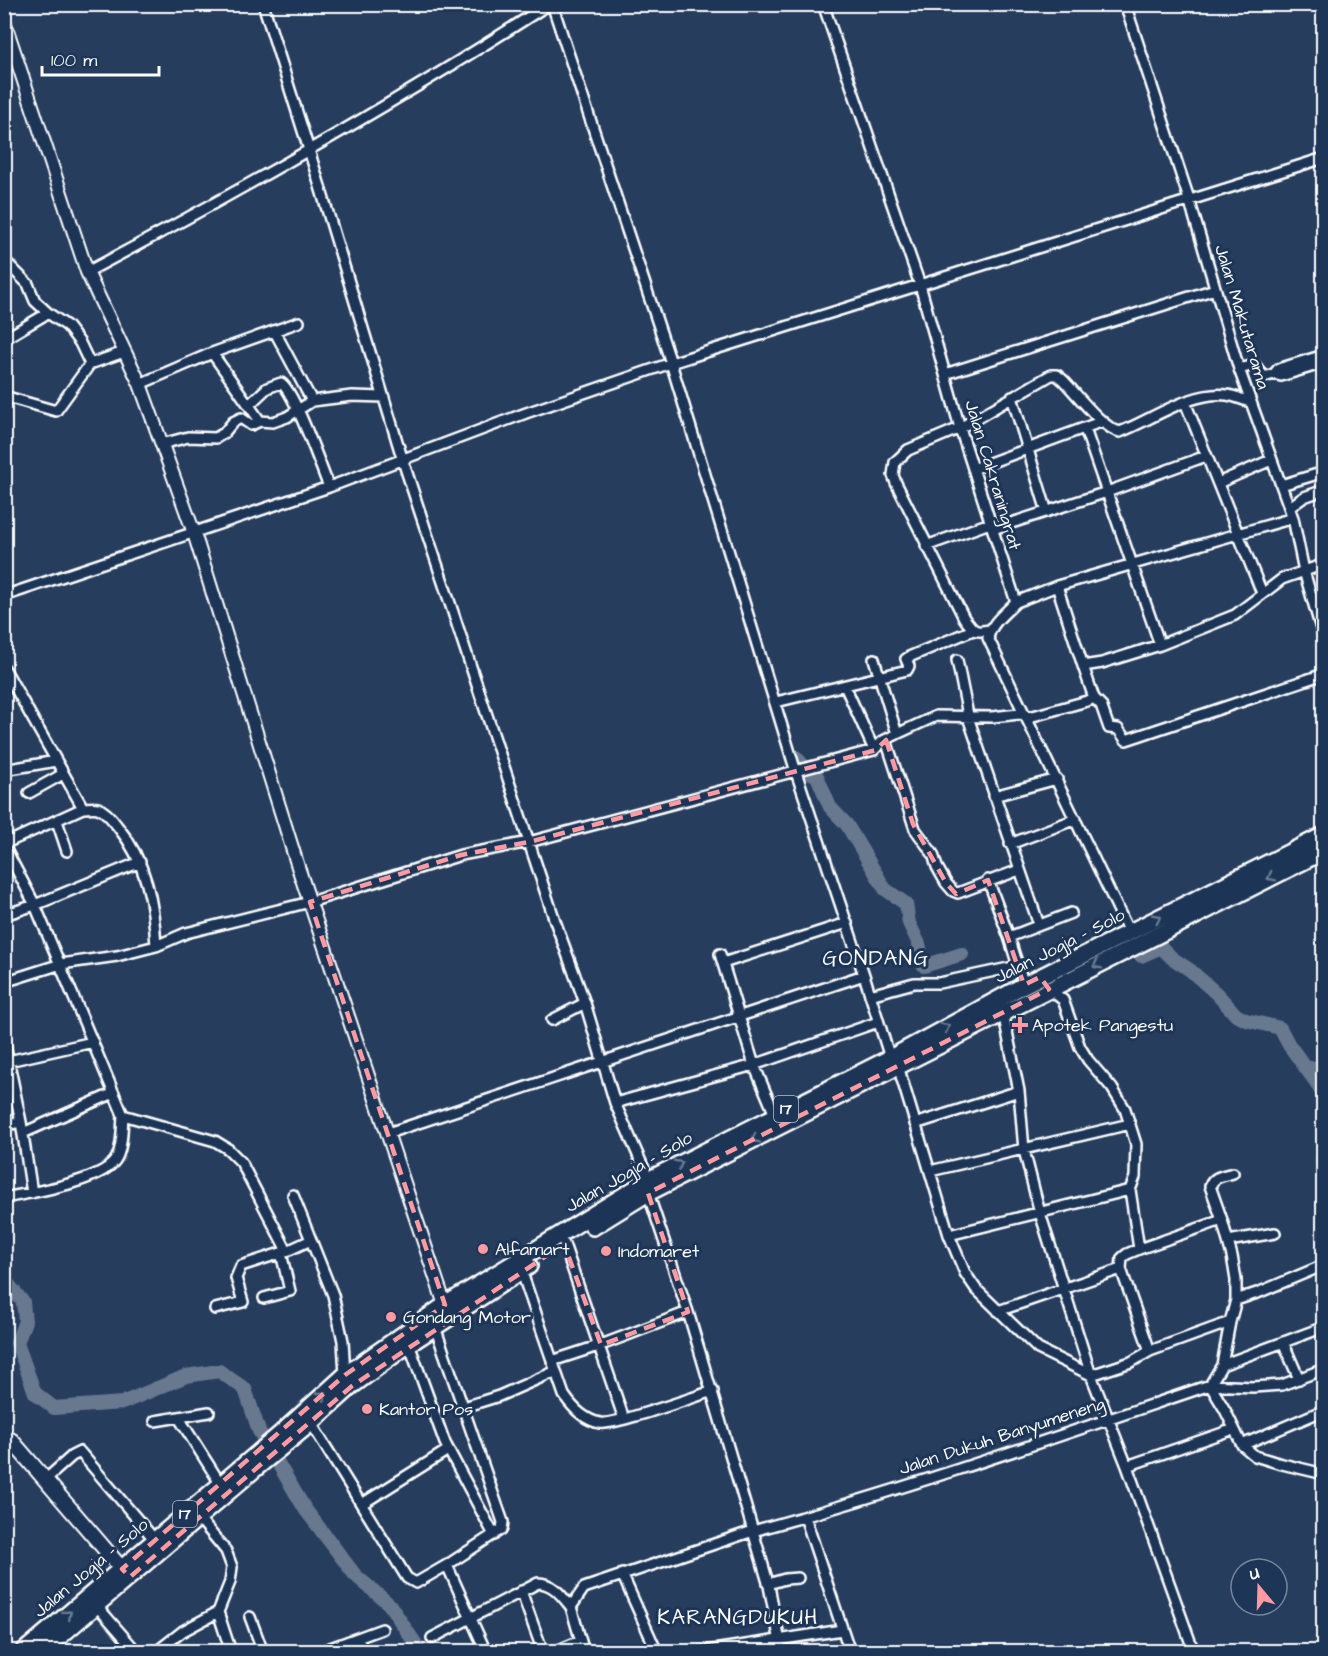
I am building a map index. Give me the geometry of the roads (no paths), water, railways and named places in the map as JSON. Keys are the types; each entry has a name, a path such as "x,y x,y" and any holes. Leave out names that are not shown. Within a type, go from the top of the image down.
{"highway":[{"name":"Jalan Jogja - Solo","path":"23,1652 198,1517 282,1439 345,1375 445,1305 648,1186 775,1115 1003,1012 1045,983 1129,932 1323,835"},
{"name":"Jalan Jogja - Solo","path":"282,1439 311,1423 352,1386 409,1344 564,1244 648,1186 894,1062 1024,985 1045,983 1323,851"},
{"name":"Jalan Jogja - Solo","path":"47,1650 97,1606 155,1540 220,1484 252,1465"}],"main road":[{"path":"4,1436 12,1441 126,1573"}],"street":[{"path":"263,4 403,461 529,842 585,1003 615,1103 648,1186 688,1312 768,1584 782,1652"},
{"path":"87,272 188,219 309,150 451,67 550,4 671,363 796,772 878,1022 915,1124 949,1235 965,1272 976,1289 1038,1349 1091,1375 1131,1362 1150,1351 1230,1322"},
{"name":"Jalan Cakraningrat","path":"823,4 920,285 960,428 1016,602"},
{"name":"Jalan Makutarama","path":"1125,4 1189,199 1239,369 1290,507 1304,571 1323,639"},
{"path":"4,21 87,272 140,384 194,533 310,903 445,1305"},
{"path":"4,596 329,487 526,413 671,363 1323,158"},
{"path":"4,260 28,284 35,301 67,326 80,343 90,364"},
{"path":"945,374 1215,289"},
{"path":"4,339 48,313"},
{"path":"140,384 212,353 299,322"},
{"path":"275,332 312,401"},
{"path":"4,396 56,411 90,364 124,352"},
{"path":"212,353 261,422"},
{"path":"1239,369 1255,365 1264,377 1274,374 1281,376 1323,355"},
{"path":"1297,366 1323,363"},
{"path":"990,630 978,632 973,630 964,618 893,476 895,462 908,450 960,428 1051,375 1057,375 1103,421 1115,431 1120,432 1185,402 1214,395 1227,395 1250,402"},
{"path":"249,405 267,388 281,383 285,386 298,411 329,487"},
{"path":"162,444 188,437 216,438 224,433 233,422 241,418 251,425 273,422 298,411 312,401 352,396 384,398"},
{"path":"1012,397 1026,450 1047,512"},
{"path":"1185,402 1262,592"},
{"path":"973,469 1103,421"},
{"path":"1085,429 1160,645"},
{"path":"926,546 1047,512 1206,456"},
{"path":"1218,483 1271,460"},
{"path":"1281,485 1323,472"},
{"path":"1290,507 1304,497 1323,490"},
{"path":"1129,932 996,656 988,638 990,630 1016,602 1057,586 1293,518"},
{"path":"1083,666 1102,663 1160,645 1235,615 1262,592 1282,579 1323,564"},
{"path":"1057,586 1094,698 1101,705 1109,728 1118,729 1126,740 1323,674"},
{"path":"776,702 907,670 909,666 906,659 909,657 973,630"},
{"path":"874,659 897,734"},
{"path":"957,660 968,716 1039,926"},
{"path":"4,668 84,808"},
{"path":"845,686 874,750"},
{"path":"4,982 61,964 117,956 156,946 186,933 310,903 461,855 529,842 874,750 897,734 936,717 1033,716 1094,698"},
{"path":"886,740 913,824 953,891 958,893 1019,870"},
{"path":"4,770 56,761"},
{"path":"29,793 63,774"},
{"path":"994,796 1057,779"},
{"path":"4,1198 91,1177 109,1168 118,1156 123,1115 35,905 4,845 84,808 97,808 110,816 140,862 151,899 156,946"},
{"path":"1010,844 1076,819"},
{"path":"57,821 67,851"},
{"path":"4,915 35,905 140,862"},
{"path":"988,880 1024,985"},
{"path":"1009,937 1071,914"},
{"path":"775,1115 754,1065 721,958 847,923"},
{"path":"870,995 914,983 939,983 1018,966"},
{"path":"388,1133 864,975"},
{"path":"1045,983 1063,1000 1080,1047 1112,1088 1125,1109 1136,1144 1137,1161 1130,1190 1139,1249"},
{"path":"552,1020 585,1003"},
{"path":"1003,1012 1019,1091 1024,1150 1040,1213 1091,1375 1110,1419 1194,1652"},
{"path":"615,1103 754,1065 878,1022"},
{"path":"4,1039 6,1062 21,1122 32,1193"},
{"path":"6,1062 93,1042"},
{"path":"915,1124 1019,1091"},
{"path":"23,1133 114,1093"},
{"path":"123,1115 215,1141 228,1149 241,1162 284,1252 290,1291 264,1298"},
{"path":"4,1125 21,1122"},
{"path":"930,1171 1130,1124"},
{"path":"1210,1385 1222,1365 1236,1300 1236,1280 1228,1241 1210,1186 1212,1180 1233,1173"},
{"path":"949,1235 1130,1190"},
{"path":"292,1195 326,1277 338,1315 343,1341 345,1375"},
{"path":"1150,1351 1121,1269 1122,1258 1139,1249 1222,1221"},
{"path":"1228,1241 1275,1233"},
{"path":"215,1309 243,1302 236,1278 241,1266 284,1252 311,1240"},
{"path":"564,1244 624,1419"},
{"path":"1236,1300 1323,1265"},
{"path":"998,1311 1121,1269"},
{"path":"521,1270 564,1395 572,1407 586,1418 601,1424 624,1419 712,1390"},
{"path":"552,1360 600,1345 688,1312"},
{"path":"311,1423 411,1581 416,1582 447,1565 502,1529 501,1511 435,1327"},
{"path":"1222,1365 1323,1327"},
{"path":"1283,1342 1299,1379"},
{"path":"409,1344 448,1450 494,1535"},
{"path":"1210,1385 1242,1387 1282,1385 1323,1369"},
{"path":"464,1407 499,1396 556,1371"},
{"path":"1210,1385 1242,1445 1255,1456 1323,1474"},
{"name":"Jalan Dukuh Banyumeneng","path":"571,1607 584,1587 1210,1385"},
{"path":"1242,1445 1323,1410"},
{"path":"155,1421 209,1412"},
{"path":"179,1418 220,1484"},
{"path":"1127,1466 1234,1429"},
{"path":"362,1504 448,1450"},
{"path":"45,1480 72,1456 80,1452 155,1540"},
{"path":"198,1517 226,1551 232,1567 230,1582 219,1612 231,1652"},
{"path":"805,1517 850,1652"},
{"path":"447,1565 486,1652"},
{"path":"622,1575 657,1652"},
{"path":"768,1584 798,1578"},
{"path":"432,1638 521,1591 538,1583 546,1583 555,1588 571,1607 584,1652"},
{"path":"521,1591 543,1652"},
{"path":"97,1606 137,1652"},
{"path":"156,1652 183,1631 219,1612"},
{"path":"250,1617 263,1652"},
{"path":"319,1652 382,1629"},
{"path":"700,1652 731,1650 842,1630"},
{"path":"358,1638 363,1652"},
{"path":"554,1652 580,1641"}],"waterway":[{"path":"791,756 796,757 809,772 817,776 830,807 847,825 885,889 906,904 909,923 919,944 924,966 962,954"},
{"path":"1141,956 1161,947 1217,994 1236,1015 1246,1020 1280,1028 1324,1097"},
{"path":"1303,1065 1324,1065"},
{"path":"1324,1151 1322,1161 1324,1167"},
{"path":"4,1279 23,1302 25,1321 17,1343 35,1393 54,1408 122,1403 186,1376 219,1371 245,1389 259,1431 305,1509 355,1575 389,1604 421,1652"}],"place":[{"name":"Apotek Pangestu","path":"1020,1025"},
{"name":"Alfamart","path":"483,1249"},
{"name":"Indomaret","path":"606,1251"},
{"name":"Gondang Motor","path":"391,1317"},
{"name":"Kantor Pos","path":"367,1409"}],"district":[{"name":"GONDANG","path":"876,958"},
{"name":"KARANGDUKUH","path":"738,1617"}]}
